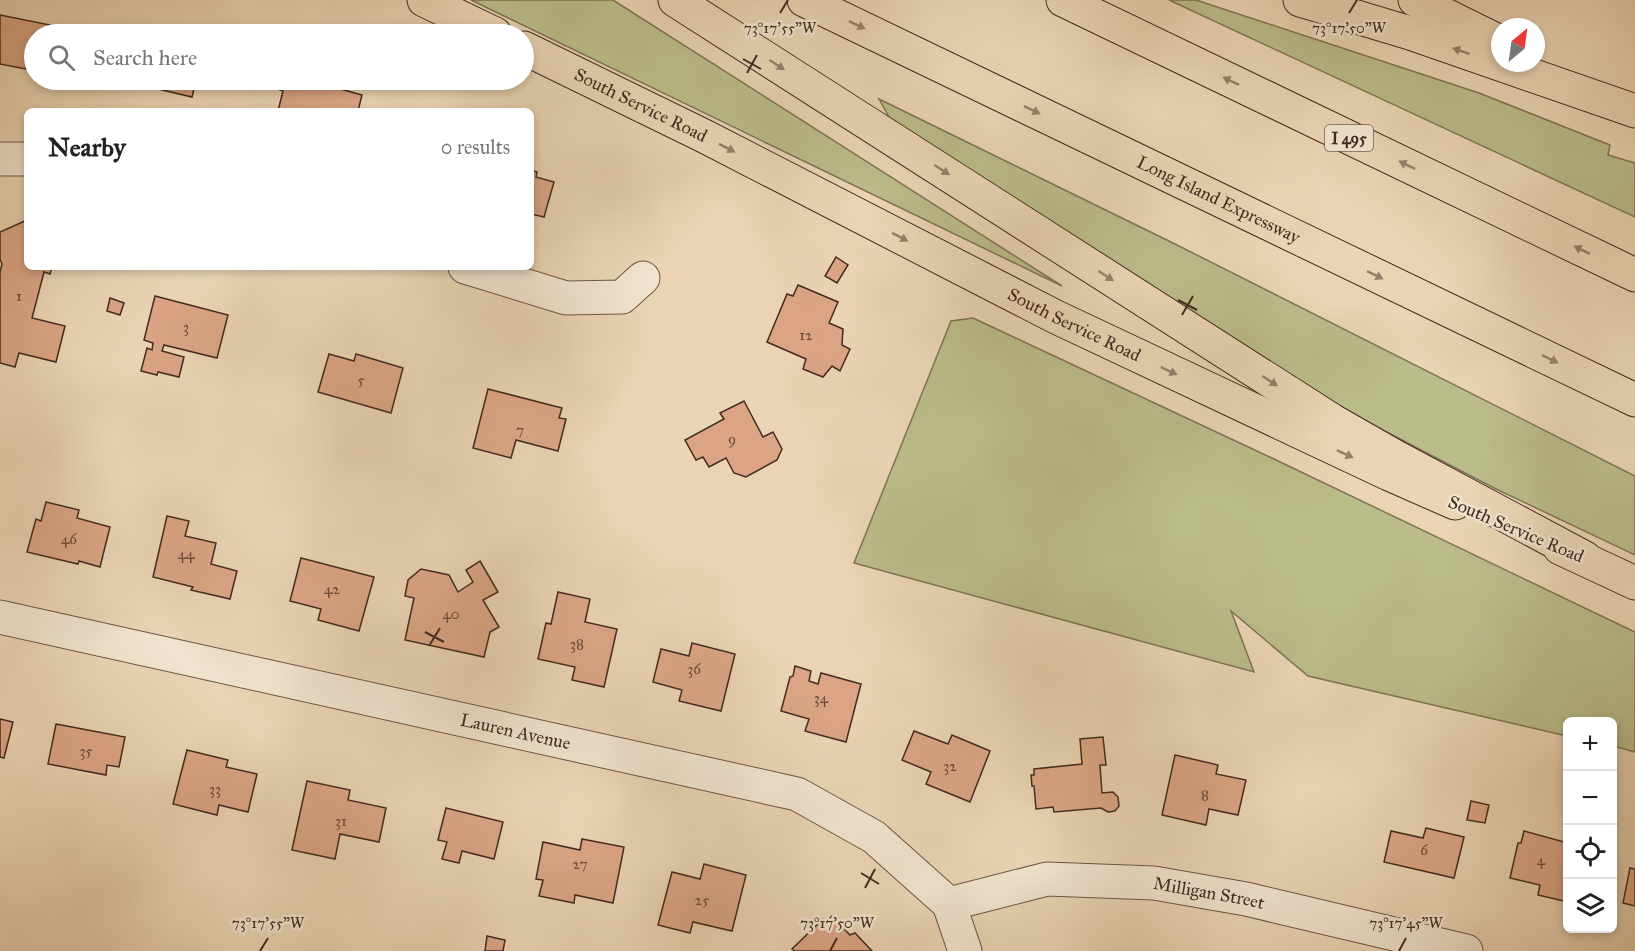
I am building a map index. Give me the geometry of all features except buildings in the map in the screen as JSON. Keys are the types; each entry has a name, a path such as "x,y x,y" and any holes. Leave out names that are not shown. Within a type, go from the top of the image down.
{"main road":[{"path":"424,0 474,24"},
{"path":"675,0 1333,421 1395,457 1585,558"},
{"name":"Long Island Expressway","path":"804,0 1635,400"},
{"name":"I 495","path":"1063,0 1635,275"},
{"path":"1300,0 1410,33 1635,110"},
{"path":"1415,0 1491,38"},
{"name":"South Service Road","path":"534,53 704,136 1056,317 1389,474 1585,558 1635,583"},
{"path":"1545,65 1635,110"},
{"path":"1601,384 1635,406"}],"street":[{"path":"0,159 24,159"},
{"path":"475,270 566,298 622,297 643,278"},
{"name":"Lauren Avenue","path":"0,617 798,794 874,837 950,904"},
{"name":"Milligan Street","path":"950,904 1047,879 1154,883 1246,899 1466,951"},
{"path":"950,904 965,951"}],"green space":[{"path":"471,0 613,0 1062,286 534,30 534,24 521,24"},
{"path":"1169,0 1196,0 1479,93 1610,145 1608,155 1635,163 1635,217"},
{"path":"879,99 1175,244 1635,476 1635,555 1494,488 1350,413 893,124"},
{"path":"973,318 1635,632 1635,752 1617,747 1617,717 1563,717 1563,735 1308,676 1231,611 1254,672 854,563 951,321"}]}
